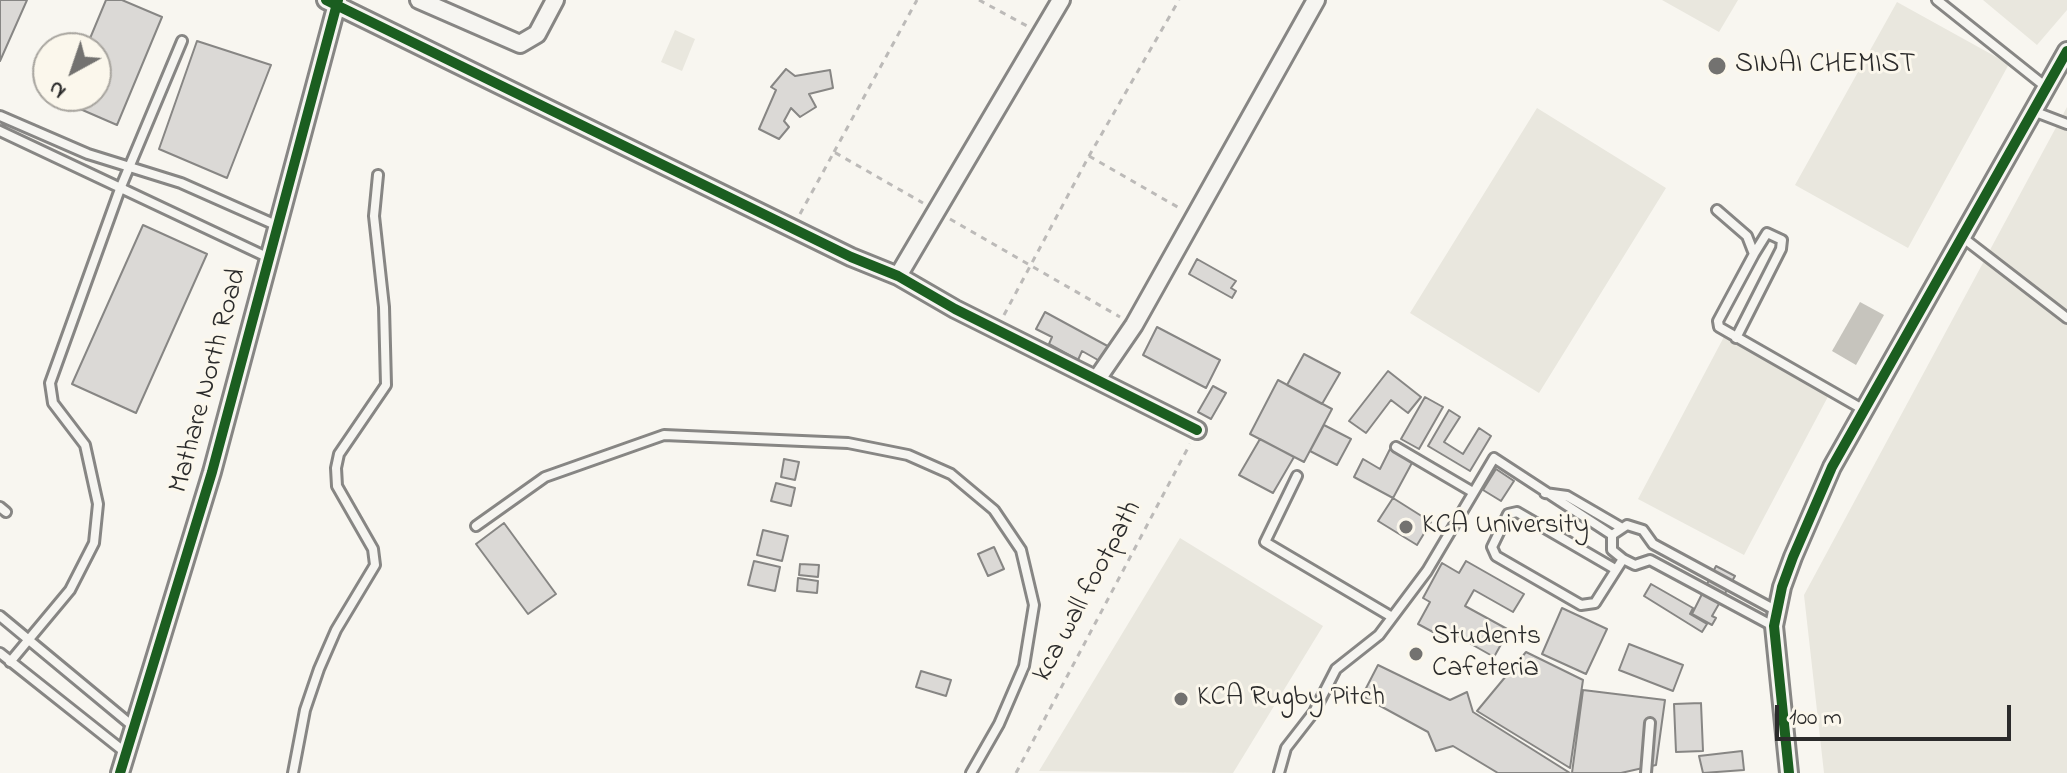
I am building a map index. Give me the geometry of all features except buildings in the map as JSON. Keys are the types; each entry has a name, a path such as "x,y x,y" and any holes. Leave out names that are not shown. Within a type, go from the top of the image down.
{"street":[{"path":"419,0 520,44 537,34 555,0"},
{"path":"898,276 1061,0"},
{"path":"1097,379 1134,325 1316,0"},
{"path":"333,2 793,229 898,276 1197,430"},
{"name":"Mathare North Road","path":"120,773 212,472 278,226 333,2"},
{"path":"1789,773 1776,619 1782,587 1832,467 2067,51"}],"lane":[{"path":"1937,0 2046,87"},
{"path":"10,662 70,590 94,543 98,504 85,445 53,403 50,383 120,189 132,167 182,41"},
{"path":"2033,111 2067,124"},
{"path":"0,116 88,154 181,183 278,226"},
{"path":"0,131 269,258"},
{"path":"293,773 305,710 319,669 336,630 375,565 373,549 337,486 336,468 339,454 386,385 384,307 374,216 378,175"},
{"path":"1717,210 1747,236 1754,254"},
{"path":"1736,338 1781,249 1782,240 1767,233 1718,321 1723,332 1864,410"},
{"path":"1961,237 2067,318"},
{"path":"476,526 545,477 664,435 848,443 908,455 951,474 994,510 1021,550 1034,605 1024,666 999,724 971,773"},
{"path":"1396,447 1471,491"},
{"path":"1279,773 1286,748 1314,712 1336,669 1379,635 1427,571 1471,491 1494,458 1540,492 1612,535"},
{"path":"1297,476 1265,542 1392,617"},
{"path":"1540,492 1567,496 1622,528"},
{"path":"1615,569 1517,512 1508,514 1492,547 1496,556 1581,605 1595,603 1623,559"},
{"path":"1612,535 1627,525 1643,530 1653,544 1776,619"},
{"path":"1612,535 1612,550 1623,559 1635,565 1650,560 1776,619"},
{"path":"1650,560 1653,544"},
{"path":"0,616 135,728"},
{"path":"0,653 127,754"},
{"path":"1646,773 1650,723"}],"path":[{"path":"793,229 917,0"},
{"path":"979,0 1041,33"},
{"path":"997,329 1089,156 1179,0"},
{"path":"834,152 1028,267 1134,325"},
{"path":"1089,156 1195,217"}],"shaded area":[{"path":"1662,0 1738,0 1719,32"},
{"path":"1983,0 2067,0 2067,10 2037,45"},
{"path":"1897,2 2009,64 1908,248 1795,185"},
{"path":"675,30 695,39 682,71 661,62"},
{"path":"2067,107 2067,773 1824,773 1804,595"},
{"path":"1537,108 1666,188 1539,393 1410,313"},
{"path":"1860,302 1884,315 1856,365 1832,351"},
{"path":"1726,333 1832,389 1744,555 1638,499"},
{"name":"KCA Rugby Pitch","path":"1180,538 1323,626 1233,773 1039,771"}],"cycle path":[{"path":"326,0 851,257 898,276 955,309 1197,430"},
{"path":"120,773 212,472 338,0"},
{"path":"1789,773 1774,626 1782,587 1793,557 1832,467 2067,51"}],"place":[{"name":"SINAI CHEMIST","path":"1717,66"},
{"name":"KCA University","path":"1406,527"},
{"name":"Students Cafeteria","path":"1416,654"},
{"name":"KCA Rugby Pitch","path":"1181,699"}]}
